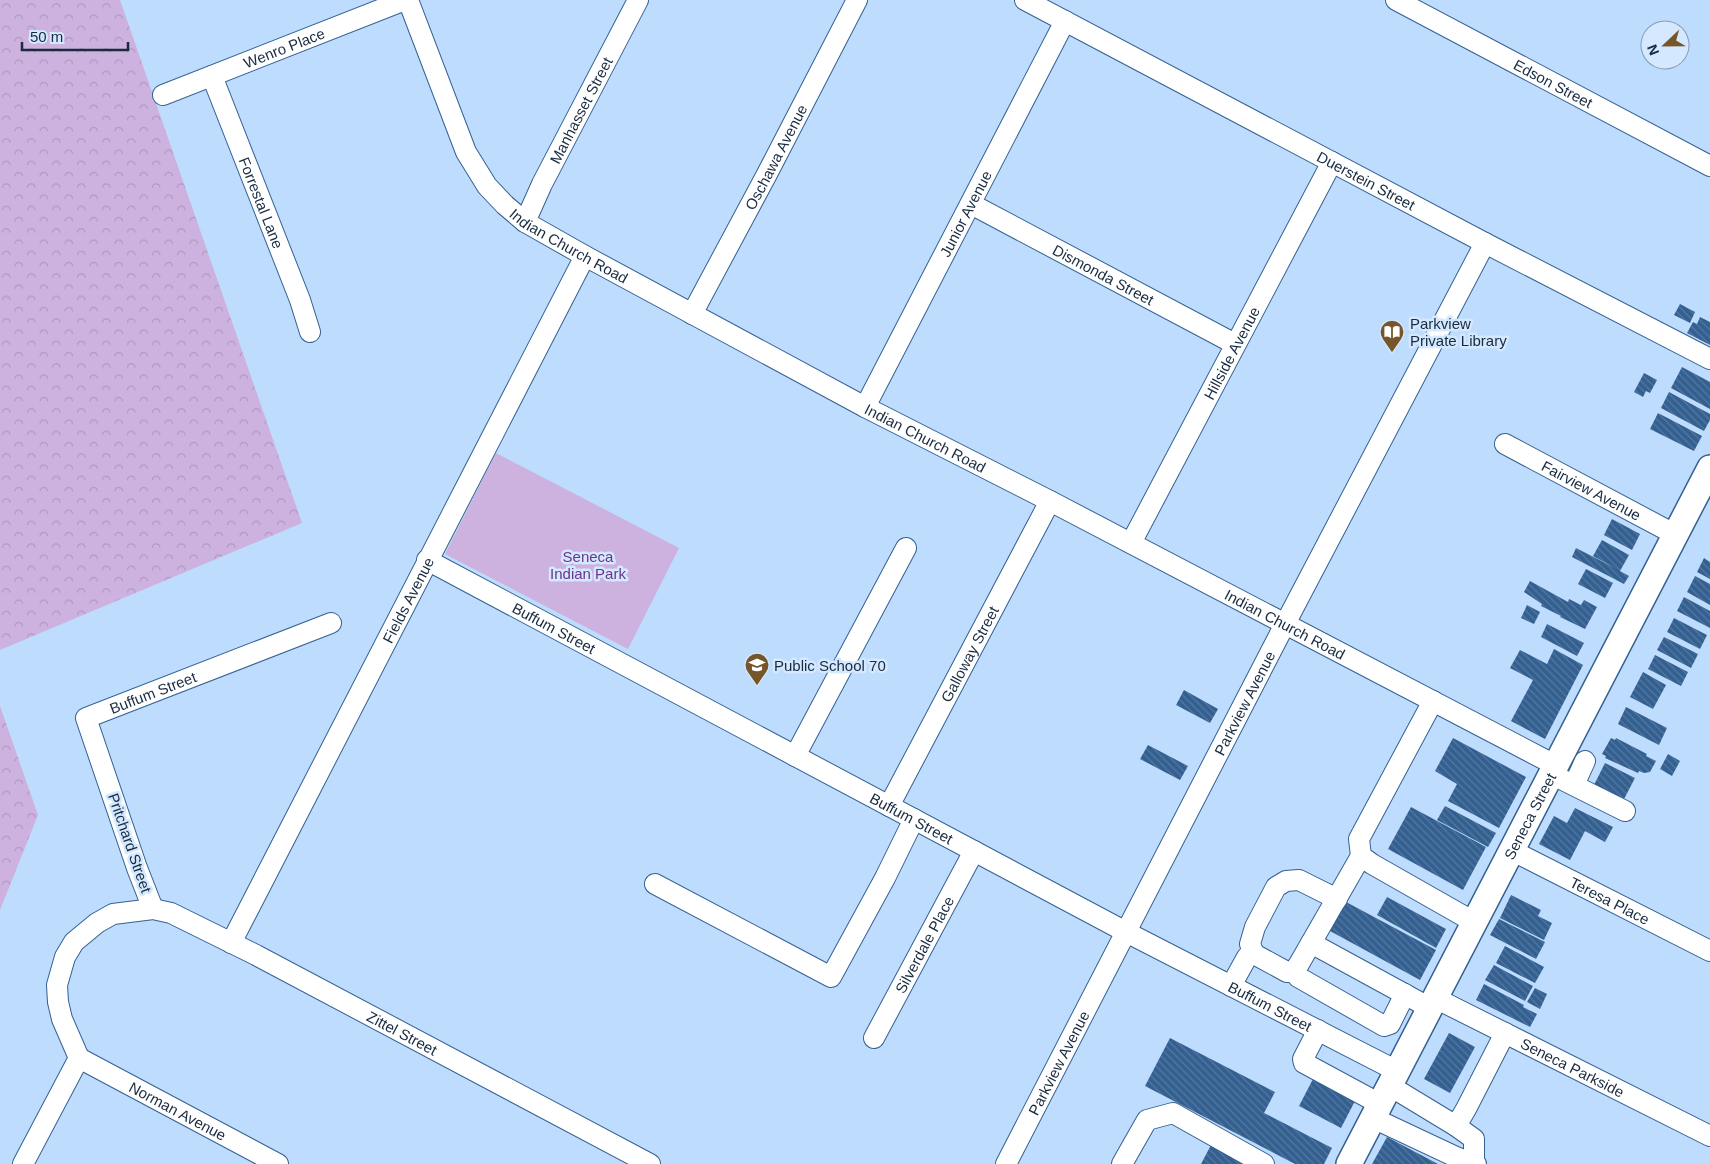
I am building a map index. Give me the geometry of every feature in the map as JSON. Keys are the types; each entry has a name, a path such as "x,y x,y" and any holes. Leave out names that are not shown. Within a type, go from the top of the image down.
{"main road":[{"name":"Seneca Street","path":"1349,1164 1710,468"}],"street":[{"name":"Wenro Place","path":"163,95 406,0"},
{"name":"Indian Church Road","path":"406,0 466,152 487,186 525,222 865,407 1050,501 1433,701 1553,770 1574,785 1625,810"},
{"name":"Manhasset Street","path":"525,222 542,184 638,0"},
{"name":"Oschawa Avenue","path":"692,314 857,0"},
{"name":"Duerstein Street","path":"1025,0 1485,243 1710,359"},
{"name":"Edson Street","path":"1396,0 1710,166"},
{"name":"Junior Avenue","path":"865,407 1065,21"},
{"name":"Forrestal Lane","path":"212,76 300,300 310,332"},
{"name":"Hillside Avenue","path":"1131,543 1332,162"},
{"name":"Dismonda Street","path":"971,204 1235,344"},
{"name":"Parkview Avenue","path":"1012,1162 1126,932 1485,243"},
{"name":"Fields Avenue","path":"231,943 585,256"},
{"name":"Fairview Avenue","path":"1506,444 1676,534"},
{"name":"Galloway Street","path":"889,806 1050,501"},
{"path":"794,756 906,548"},
{"name":"Buffum Street","path":"427,560 1126,932 1318,1030 1385,1095"},
{"name":"Buffum Street","path":"86,718 331,623"},
{"path":"1294,971 1361,856 1360,839 1433,701"},
{"name":"Pritchard Street","path":"79,1058 62,1019 58,1002 58,985 65,957 74,942 105,918 113,914 153,909 137,868 86,718"},
{"path":"1574,785 1585,761"},
{"path":"655,884 831,977 885,878 914,819"},
{"name":"Teresa Place","path":"1511,850 1710,951"},
{"name":"Silverdale Place","path":"874,1038 974,851"},
{"path":"1361,856 1474,922"},
{"path":"1294,971 1287,972 1254,954 1250,944 1255,927 1276,887 1286,881 1300,880 1336,899"},
{"name":"Zittel Street","path":"153,909 171,913 231,943 650,1164"},
{"name":"Seneca Parkside","path":"1311,942 1405,994 1505,1033 1710,1136"},
{"path":"1231,986 1247,957 1254,954"},
{"path":"1294,971 1298,977 1384,1026 1390,1024 1405,994"},
{"path":"1318,1030 1303,1059 1304,1063 1385,1095 1456,1126 1474,1139 1470,1162 1385,1095"},
{"path":"1456,1126 1505,1033"},
{"path":"23,1164 79,1058"},
{"name":"Norman Avenue","path":"79,1058 278,1164"},
{"path":"1122,1164 1146,1120 1173,1113 1264,1164"}],"green space":[{"path":"0,0 120,0 302,523 0,650"},
{"name":"Seneca Indian Park","path":"496,453 679,548 628,649 445,554"},
{"path":"0,706 38,815 0,910"}],"building":[{"path":"1680,304 1695,312 1690,323 1674,315"},
{"path":"1700,317 1710,322 1710,345 1687,333 1693,322 1697,324"},
{"path":"1682,367 1710,382 1710,409 1671,388"},
{"path":"1644,373 1657,380 1650,393 1646,391 1643,397 1634,392"},
{"path":"1669,392 1710,414 1710,420 1704,431 1661,408"},
{"path":"1658,413 1702,436 1694,451 1650,429"},
{"path":"1612,519 1640,534 1632,550 1604,535"},
{"path":"1602,540 1629,555 1620,571 1629,576 1624,584 1572,557 1576,548 1619,570 1593,556"},
{"path":"1704,558 1710,562 1710,579 1697,572"},
{"path":"1586,569 1613,583 1605,598 1578,584"},
{"path":"1695,576 1710,584 1710,605 1687,592"},
{"path":"1530,581 1568,602 1569,599 1581,605 1584,600 1597,607 1585,629 1541,606 1542,604 1524,592"},
{"path":"1684,597 1710,611 1710,628 1677,611"},
{"path":"1527,605 1540,612 1534,624 1521,618"},
{"path":"1674,618 1707,635 1700,649 1667,632"},
{"path":"1547,624 1584,643 1577,656 1541,637"},
{"path":"1664,637 1698,654 1691,668 1657,650"},
{"path":"1554,649 1583,665 1545,739 1511,721 1533,680 1510,668 1520,650 1547,664"},
{"path":"1655,655 1688,672 1681,686 1648,669"},
{"path":"1643,672 1666,685 1653,709 1630,697"},
{"path":"1184,690 1218,709 1210,723 1176,705"},
{"path":"1626,707 1667,728 1659,745 1618,724"},
{"path":"1453,738 1526,777 1499,828 1448,801 1457,784 1435,771"},
{"path":"1611,738 1615,740 1616,738 1647,754 1646,756 1656,761 1650,772 1644,773 1639,771 1638,773 1605,758 1606,756 1602,754"},
{"path":"1148,745 1188,766 1180,780 1140,759"},
{"path":"1668,754 1680,761 1672,776 1660,769"},
{"path":"1605,763 1635,778 1623,801 1594,785"},
{"path":"1445,806 1496,833 1488,847 1437,820"},
{"path":"1411,807 1486,847 1463,890 1388,849"},
{"path":"1575,808 1613,827 1605,842 1585,831 1570,860 1539,844 1554,816 1567,823"},
{"path":"1511,895 1541,910 1538,916 1552,923 1544,940 1500,918"},
{"path":"1387,897 1446,929 1436,948 1377,915"},
{"path":"1346,902 1436,950 1420,980 1330,931"},
{"path":"1499,919 1545,942 1536,959 1490,935"},
{"path":"1505,946 1544,967 1535,983 1496,963"},
{"path":"1494,965 1533,986 1525,1001 1485,980"},
{"path":"1484,984 1537,1014 1530,1027 1476,1000"},
{"path":"1535,988 1547,994 1540,1009 1527,1002"},
{"path":"1449,1033 1475,1047 1450,1093 1424,1079"},
{"path":"1170,1038 1275,1092 1264,1113 1332,1148 1324,1164 1295,1164 1145,1086"},
{"path":"1313,1079 1355,1101 1341,1128 1299,1106"},
{"path":"1387,1137 1438,1164 1372,1164"},
{"path":"1211,1145 1247,1164 1201,1164"}],"place":[{"name":"Parkview Private Library","path":"1392,353"},
{"name":"Public School 70","path":"757,686"}]}
